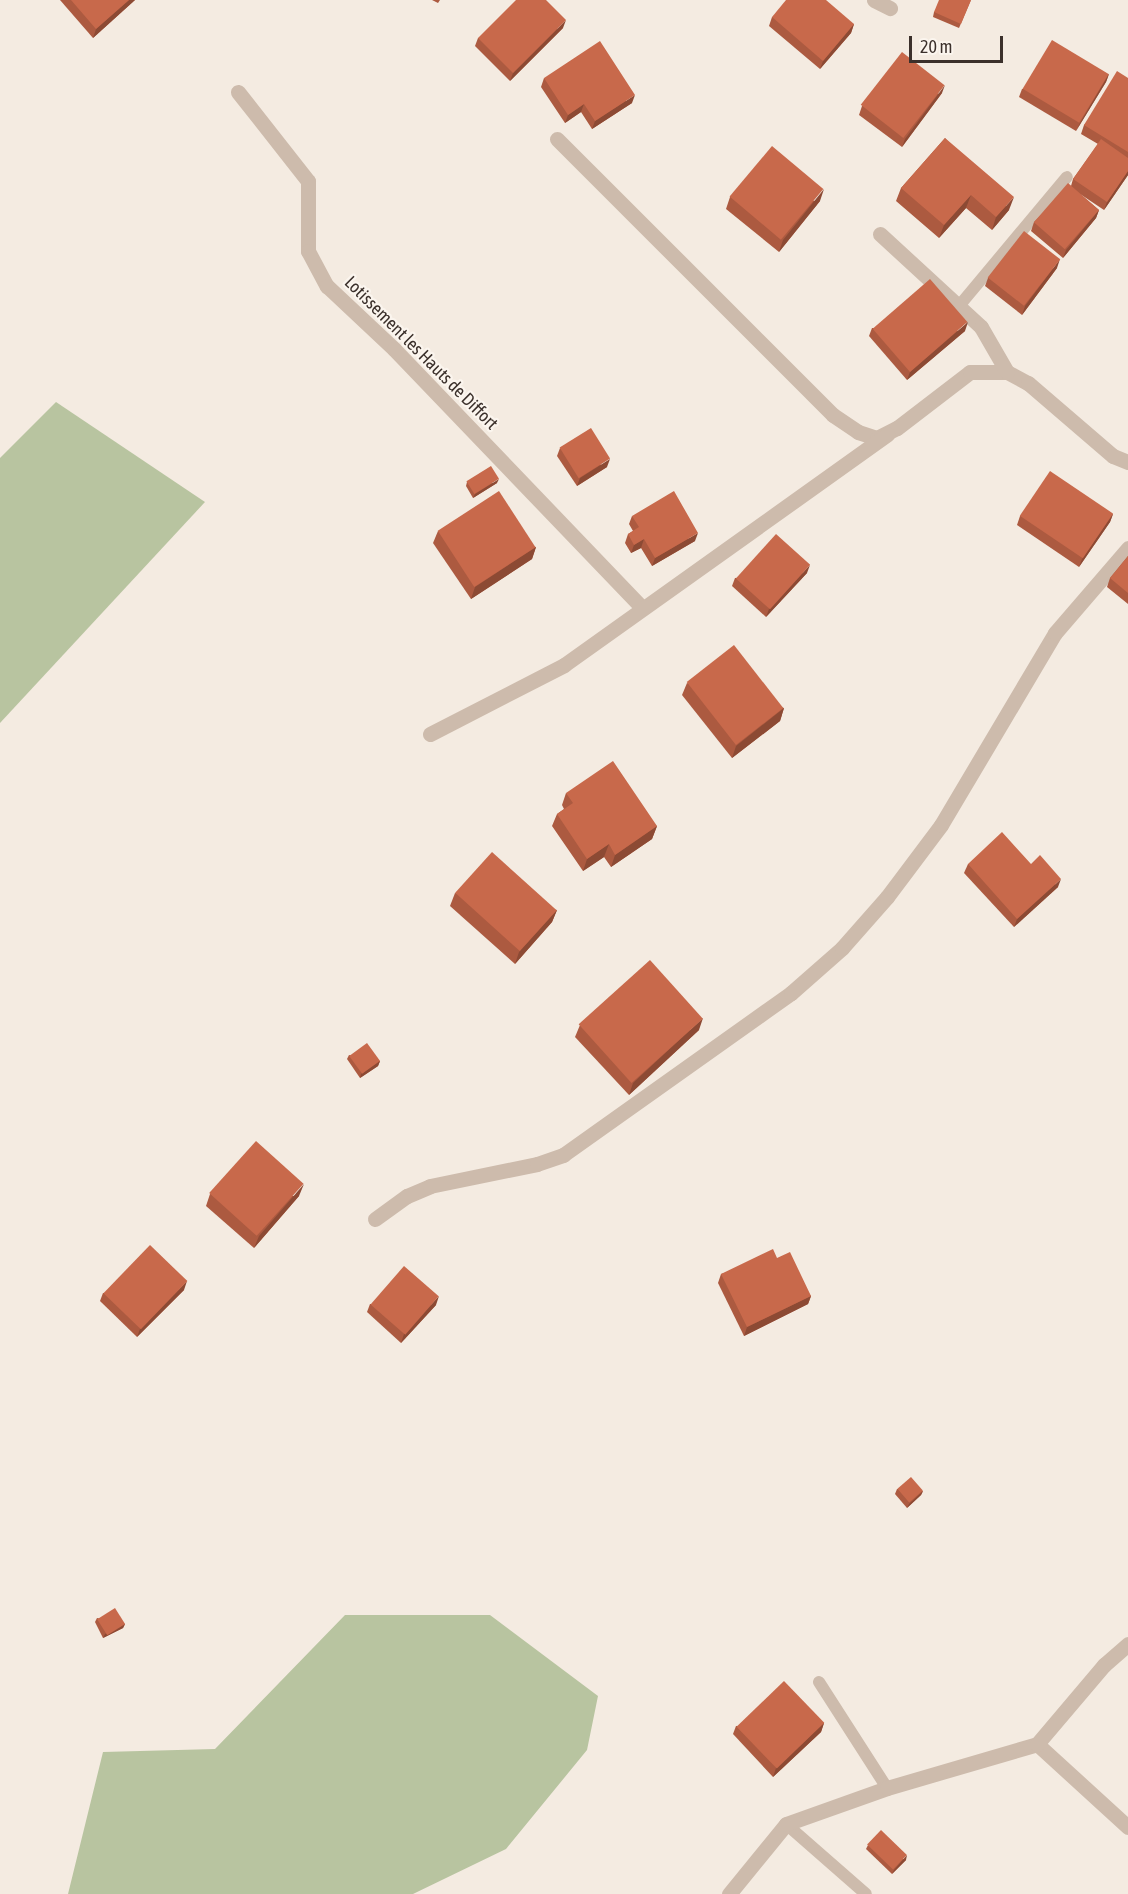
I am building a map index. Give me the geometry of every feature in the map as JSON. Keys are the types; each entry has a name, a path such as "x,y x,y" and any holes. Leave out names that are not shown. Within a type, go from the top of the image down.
{"street":[{"path":"874,0 890,8"},
{"name":"Lotissement les Hauts de Diffort","path":"238,92 308,181 308,251 327,286 402,357 642,608"},
{"path":"557,139 832,415 858,432 877,438 897,428"},
{"path":"880,234 981,327 1007,372"},
{"path":"430,734 564,665 897,428 970,372 982,369 1007,372 1029,383 1113,456 1128,462"},
{"path":"375,1220 407,1196 430,1186 537,1164 563,1155 791,993 825,963 886,897 941,825 1055,633 1128,548"},
{"path":"729,1894 786,1824 887,1788 1037,1744 1104,1665 1128,1644"},
{"path":"1037,1744 1128,1827"}],"lane":[{"path":"959,306 1067,177"},
{"path":"819,1682 887,1788"},
{"path":"786,1824 866,1894"}],"green space":[{"path":"56,402 205,502 0,723 0,458"},
{"path":"345,1615 490,1615 598,1696 587,1750 506,1849 413,1894 68,1894 103,1752 215,1749"}],"building":[{"path":"71,0 129,0 96,29"},
{"path":"516,0 546,0 566,20 513,73 478,38"},
{"path":"786,0 826,0 854,24 823,61 772,17"},
{"path":"939,0 971,0 961,24 934,12"},
{"path":"1052,40 1109,74 1079,123 1023,89"},
{"path":"600,41 635,95 595,121 584,104 568,115 544,78"},
{"path":"902,52 945,85 903,138 861,105"},
{"path":"1117,71 1128,78 1128,152 1084,125"},
{"path":"945,138 1014,197 996,217 971,195 944,225 901,188"},
{"path":"1101,139 1128,158 1128,171 1107,202 1073,179"},
{"path":"772,146 823,189 781,240 730,197"},
{"path":"1068,183 1099,210 1065,249 1034,222"},
{"path":"1024,231 1060,259 1024,306 988,277"},
{"path":"930,279 967,322 910,372 873,329"},
{"path":"591,428 610,459 579,478 560,448"},
{"path":"491,466 499,479 474,494 466,481"},
{"path":"1050,471 1113,513 1083,558 1020,516"},
{"path":"499,491 535,547 474,587 438,531"},
{"path":"674,491 698,533 655,558 644,539 634,545 628,534 639,527 632,516"},
{"path":"776,534 810,565 770,609 736,579"},
{"path":"1128,556 1128,593 1110,578"},
{"path":"734,645 783,708 736,745 687,682"},
{"path":"613,761 657,826 615,855 609,844 587,859 557,814 573,803 566,793"},
{"path":"1002,832 1031,864 1040,855 1061,879 1017,919 968,864"},
{"path":"492,852 557,910 520,951 455,893"},
{"path":"650,960 703,1019 632,1083 579,1024"},
{"path":"367,1043 380,1061 362,1074 349,1056"},
{"path":"256,1141 304,1184 257,1236 209,1193"},
{"path":"150,1245 187,1281 141,1329 103,1293"},
{"path":"773,1249 777,1258 790,1252 811,1296 747,1327 721,1274"},
{"path":"404,1266 439,1296 405,1335 371,1304"},
{"path":"911,1477 923,1491 909,1502 897,1489"},
{"path":"115,1608 125,1624 107,1635 97,1619"},
{"path":"784,1681 824,1723 777,1769 737,1727"},
{"path":"881,1830 907,1855 893,1869 867,1844"}]}
